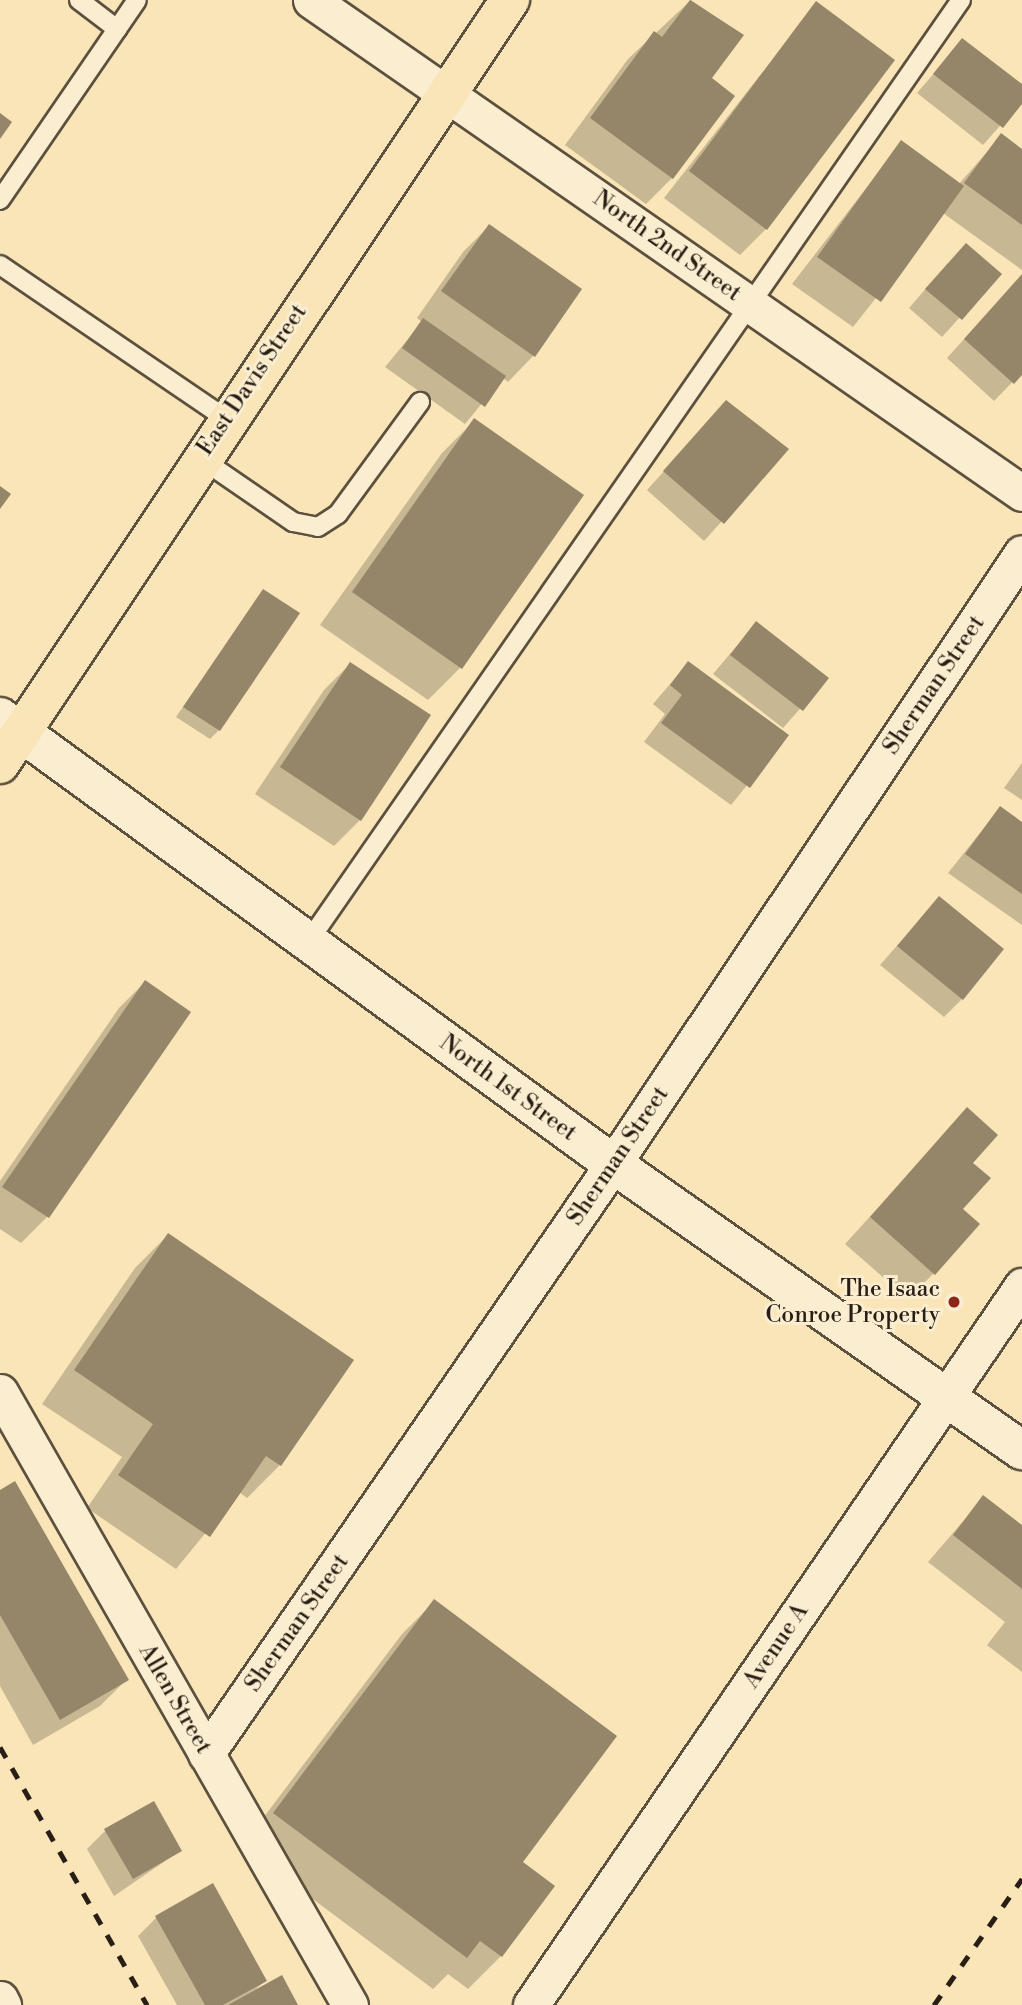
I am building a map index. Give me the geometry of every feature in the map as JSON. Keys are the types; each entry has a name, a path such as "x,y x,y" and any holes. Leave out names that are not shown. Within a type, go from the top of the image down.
{"main road":[{"name":"East Davis Street","path":"0,764 13,726 200,458 510,0"}],"street":[{"name":"North 2nd Street","path":"311,0 1022,493"},
{"name":"Sherman Street","path":"206,1754 613,1164 1022,553"},
{"name":"North 1st Street","path":"13,726 613,1164 945,1399 1022,1450"},
{"name":"Avenue A","path":"531,2005 1022,1286"},
{"name":"Allen Street","path":"0,1392 350,2005"},
{"path":"0,1999 3,2005"}],"lane":[{"path":"79,0 117,29"},
{"path":"0,200 137,0"},
{"path":"308,942 961,0"},
{"path":"0,265 225,418"},
{"path":"200,458 293,522 318,527 338,514 420,402"}],"building":[{"path":"690,0 744,35 712,78 735,96 673,179 590,118 654,31 662,37"},
{"path":"816,1 895,60 767,230 689,171"},
{"path":"962,38 1022,84 1022,104 1003,128 933,74"},
{"path":"0,113 12,122 0,139"},
{"path":"1001,133 1022,149 1022,225 964,183"},
{"path":"901,140 964,186 881,302 817,257"},
{"path":"489,224 582,289 535,357 441,291"},
{"path":"966,243 1002,274 962,320 925,289"},
{"path":"1022,274 1022,375 1014,384 964,339"},
{"path":"423,318 506,376 485,407 402,348"},
{"path":"726,400 789,449 724,524 663,471"},
{"path":"474,418 584,495 462,669 352,592"},
{"path":"0,486 11,494 0,509"},
{"path":"263,589 300,613 220,731 183,707"},
{"path":"756,621 829,678 803,711 730,655"},
{"path":"688,661 789,735 750,788 661,723 682,695 670,685"},
{"path":"350,662 431,715 361,821 280,767"},
{"path":"1000,806 1022,822 1022,894 965,854"},
{"path":"939,896 1004,949 963,1000 897,946"},
{"path":"145,980 191,1012 49,1218 2,1187"},
{"path":"967,1107 998,1135 973,1163 991,1178 963,1209 980,1224 935,1275 870,1217"},
{"path":"168,1233 354,1360 281,1466 266,1456 210,1537 118,1475 153,1424 74,1370"},
{"path":"15,1481 129,1680 60,1720 0,1615 0,1490"},
{"path":"983,1495 1022,1525 1022,1589 953,1535"},
{"path":"434,1599 617,1736 523,1862 555,1886 502,1957 480,1941 467,1958 273,1813"},
{"path":"154,1801 182,1851 133,1879 104,1829"},
{"path":"213,1883 267,1981 223,2005 205,2005 155,1916"},
{"path":"282,1975 298,2005 228,2005"}],"railway":[{"path":"0,1747 147,2005"},
{"path":"934,2005 1022,1879"}],"place":[{"name":"The Isaac Conroe Property","path":"954,1302"}]}
